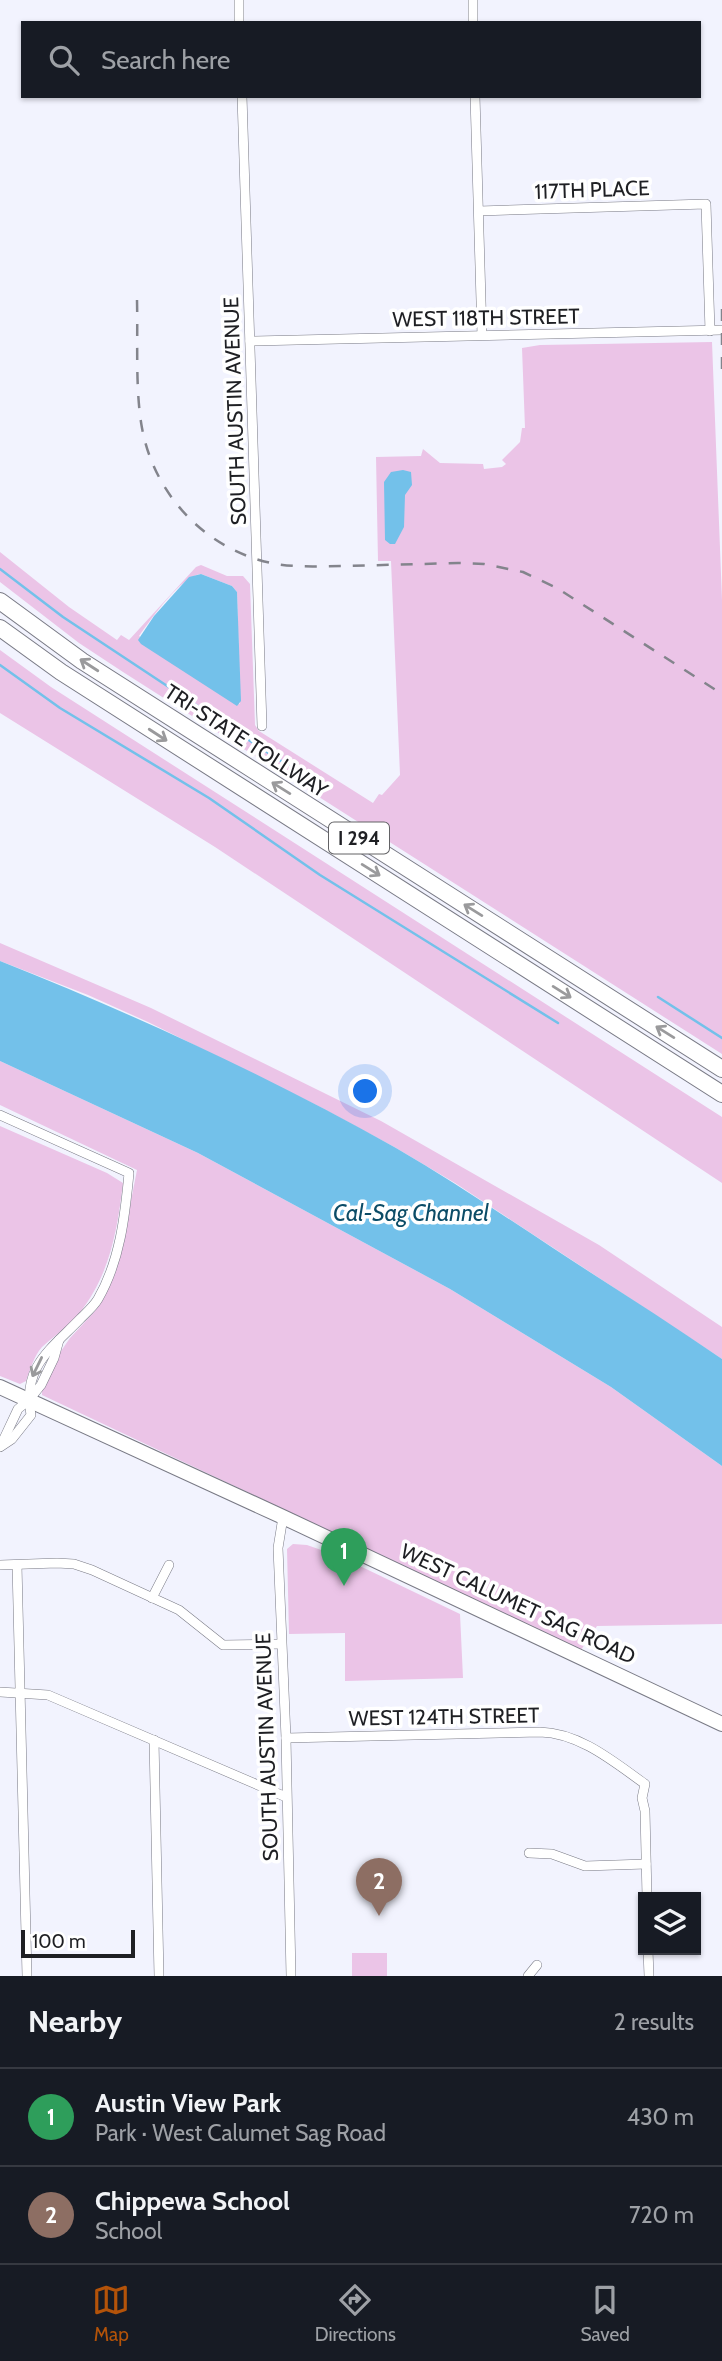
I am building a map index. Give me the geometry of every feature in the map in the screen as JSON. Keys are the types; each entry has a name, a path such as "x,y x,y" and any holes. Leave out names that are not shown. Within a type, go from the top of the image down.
{"highway":[{"name":"TRI-STATE TOLLWAY","path":"0,601 82,661 722,1069"},
{"name":"TRI-STATE TOLLWAY","path":"0,628 61,672 722,1094"}],"main road":[{"name":"WEST CALUMET SAG ROAD","path":"0,1387 722,1724"}],"street":[{"path":"239,0 240,21"},
{"path":"473,0 473,21"},
{"name":"SOUTH AUSTIN AVENUE","path":"242,98 262,726"},
{"path":"475,98 482,335"},
{"name":"117TH PLACE","path":"479,211 706,204 710,331"},
{"name":"WEST 118TH STREET","path":"250,341 722,330"},
{"path":"0,1115 129,1173 125,1214 114,1264 97,1301 59,1340 41,1385 29,1401 18,1409 0,1447"},
{"name":"SOUTH AUSTIN AVENUE","path":"283,1517 278,1548 286,1738 291,1976"},
{"path":"0,1565 74,1564 179,1610 223,1645 281,1644"},
{"path":"17,1565 27,1976"},
{"path":"152,1598 169,1565"},
{"path":"0,1692 48,1695 286,1797"},
{"name":"WEST 124TH STREET","path":"286,1738 548,1732 566,1737 616,1761 645,1784 642,1798 646,1864"},
{"path":"153,1740 159,1976"},
{"path":"529,1853 552,1854 585,1866 646,1864 647,1892"},
{"path":"648,1955 649,1976"},
{"path":"528,1976 537,1965"}],"shaded area":[{"path":"712,342 722,600 722,1054 123,672 79,643 0,582 0,552 69,607 117,640 121,635 129,640 196,567 201,565 227,576 243,576 250,584 255,725 259,731 373,803 400,775 391,561 378,561 376,457 421,456 423,449 440,463 483,464 484,469 502,467 506,464 502,460 520,442 522,428 525,428 522,348 540,345","holes":["201,574 232,586 237,592 240,704 139,636 167,599 193,577"]},
{"path":"0,650 51,687 722,1117 722,1183 215,847 0,713"},
{"path":"0,943 151,1008 381,1121 599,1245 722,1327 722,1359 455,1183 396,1148 322,1108 148,1022 0,961"},
{"path":"0,1061 198,1153 450,1289 611,1387 722,1466 722,1624 597,1626 581,1650 42,1395 42,1388 59,1354 95,1311 109,1286 120,1257 137,1170 0,1105"},
{"path":"0,1126 107,1173 123,1183 115,1236 98,1284 70,1324 42,1347 32,1363 26,1381 20,1384 0,1376"},
{"path":"293,1544 307,1545 341,1557 460,1614 463,1678 345,1681 345,1633 289,1634 287,1549"},
{"path":"352,1953 387,1953 387,1976 352,1976"}],"water":[{"path":"391,472 411,472 412,485 405,495 404,527 395,544 390,544 385,540 384,482"},
{"path":"201,574 232,586 237,592 241,701 237,706 138,640 154,616 189,577"},
{"name":"Cal-Sag Channel","path":"0,961 201,1048 396,1148 722,1359 722,1466 611,1387 450,1289 198,1153 0,1061"}],"waterway":[{"path":"0,569 63,617 279,760 312,775"},
{"path":"0,665 60,708 209,798 320,875 558,1023"},
{"path":"658,997 722,1038"}],"railway":[{"path":"137,300 138,397 148,452 171,496 204,532 247,556 289,566 458,563 484,564 523,572 557,588 722,694"},
{"path":"722,309 722,375"}],"place":[{"name":"Austin View Park","path":"344,1586"},
{"name":"Chippewa School","path":"379,1916"}]}
